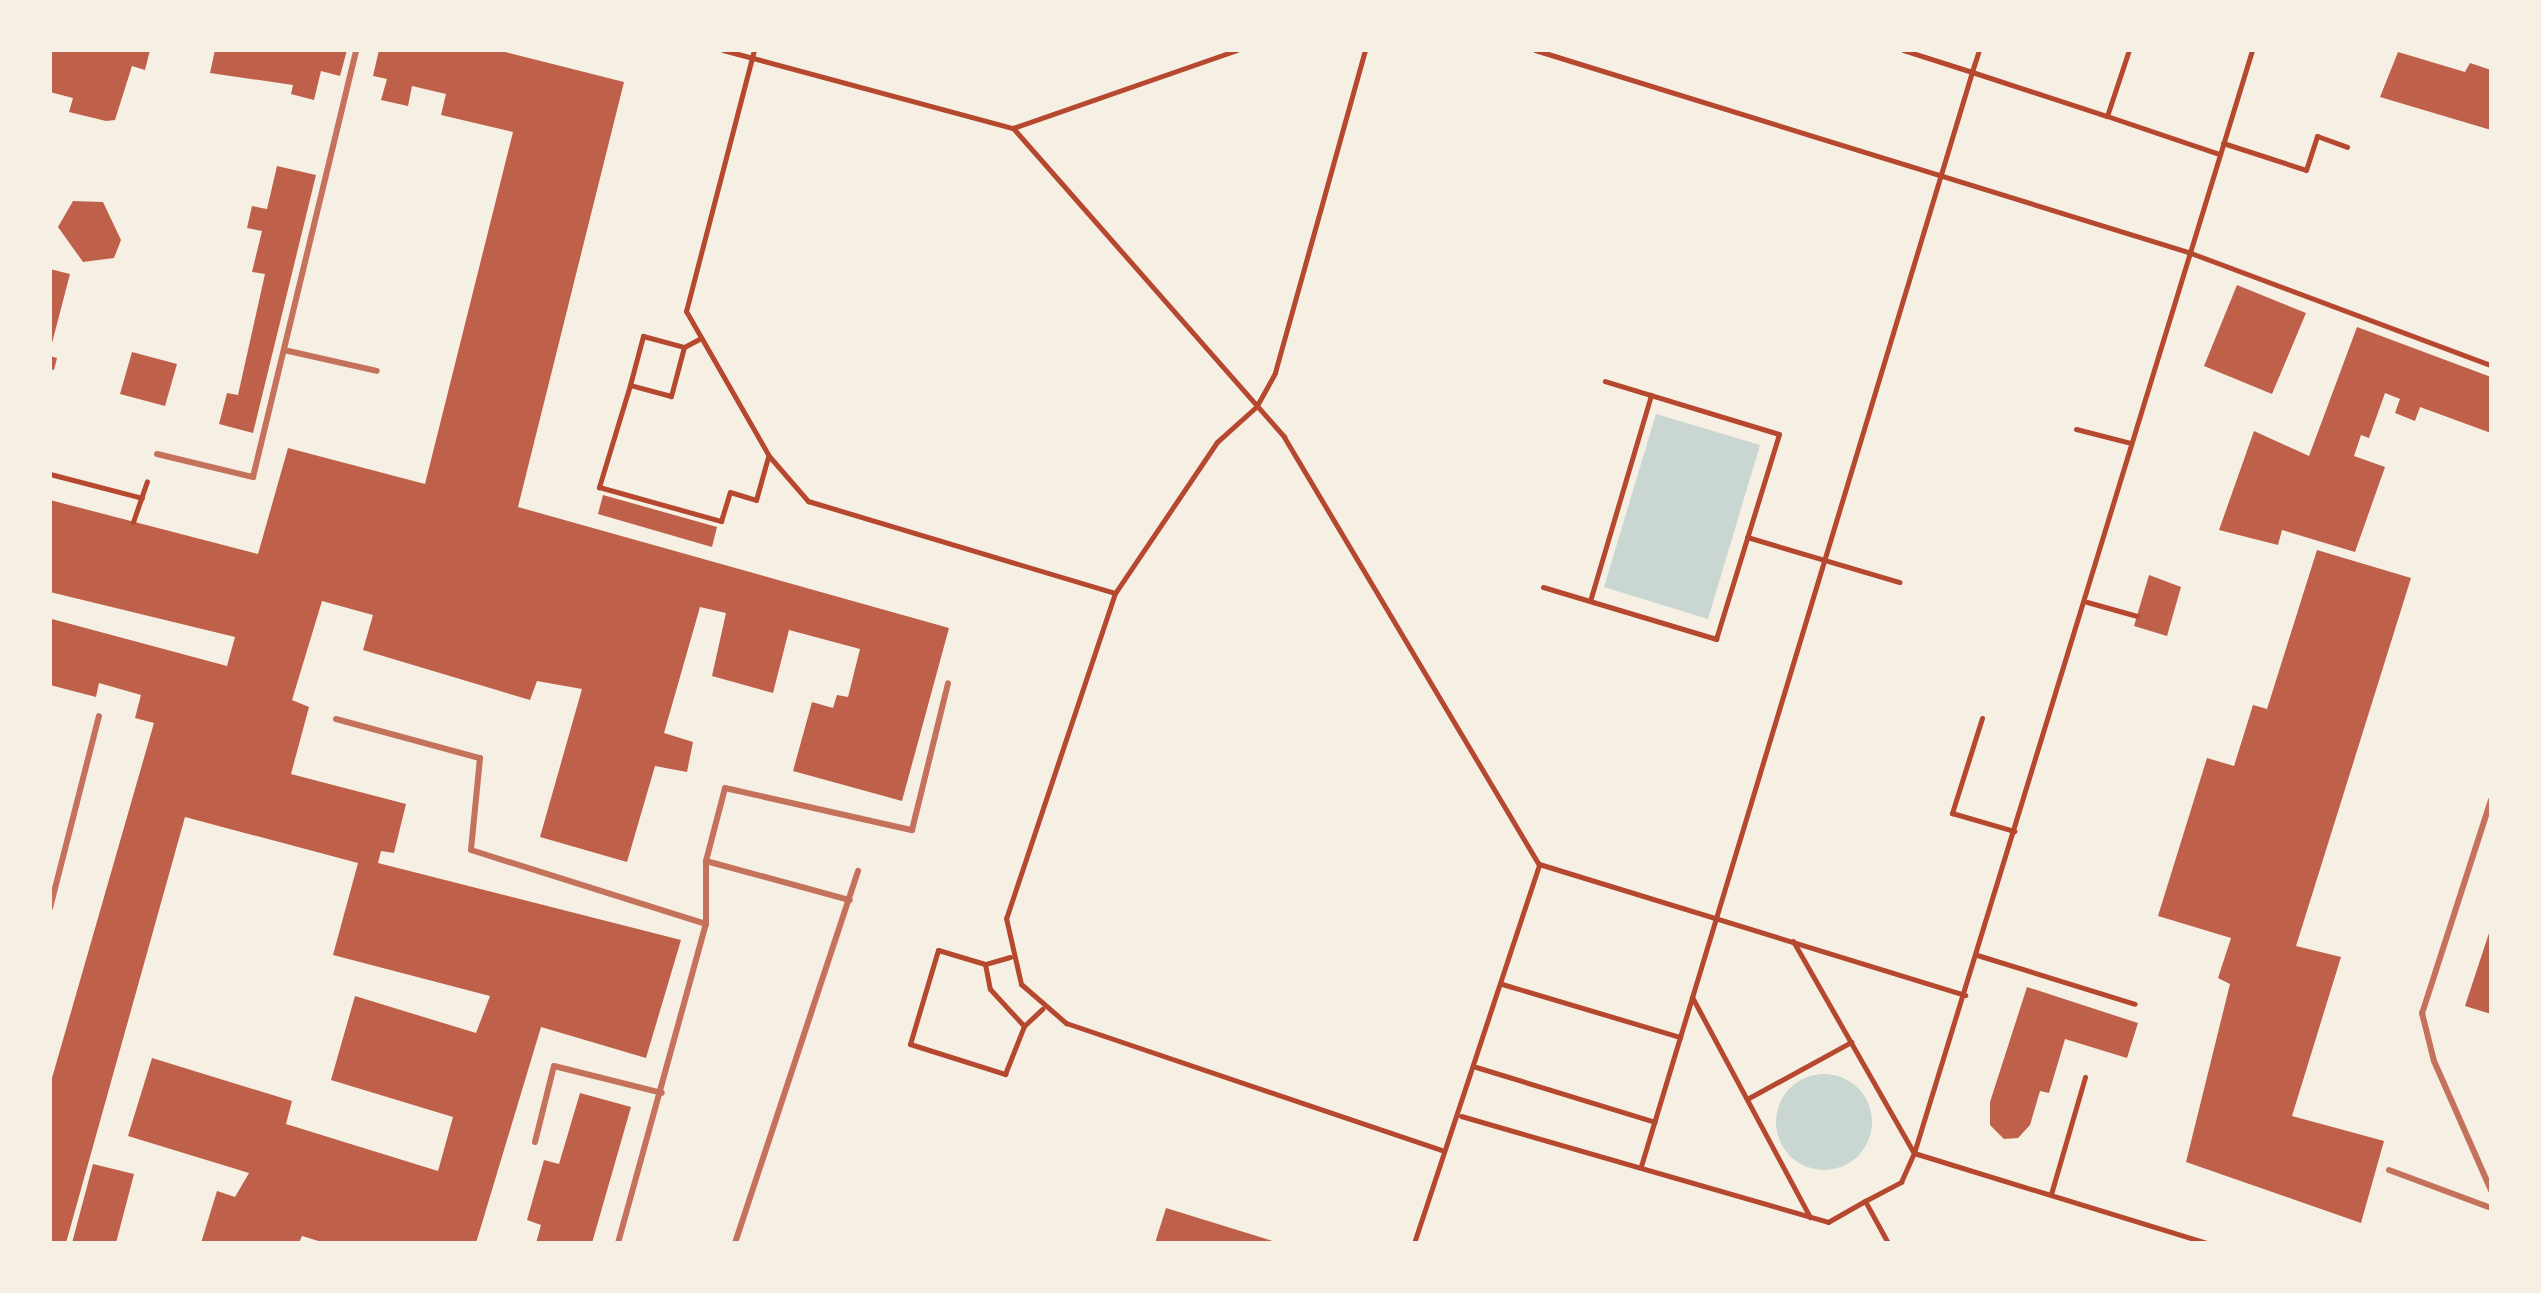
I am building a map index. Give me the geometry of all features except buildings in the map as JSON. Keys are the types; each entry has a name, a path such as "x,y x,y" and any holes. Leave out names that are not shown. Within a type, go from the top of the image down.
{"lane":[{"path":"157,454 253,477 356,50"},
{"path":"284,350 377,371"},
{"path":"618,1243 662,1093 706,924 706,861 725,788 912,830 948,683"},
{"path":"50,908 99,716"},
{"path":"336,719 480,758 471,850 706,924"},
{"path":"2491,800 2422,1013 2434,1061 2491,1190"},
{"path":"706,861 850,900"},
{"path":"735,1243 858,871"},
{"path":"535,1142 554,1066 662,1093"},
{"path":"2389,1170 2491,1208"}],"path":[{"path":"723,50 1013,128 1284,437 1539,864 1965,995"},
{"path":"754,50 686,311 769,456 808,501 1115,593"},
{"path":"1013,128 1237,50"},
{"path":"1365,50 1275,373 1257,406 1217,442 1115,593 1006,918 1010,957 1042,1009 1441,1150"},
{"path":"1535,50 2188,252 2491,365"},
{"path":"1903,50 2219,154"},
{"path":"1641,1166 1979,50"},
{"path":"2107,116 2129,50"},
{"path":"1461,1116 1828,1222 1901,1182 1914,1153 1965,995 2087,602 2188,252 2252,50"},
{"path":"2223,143 2306,170 2317,136 2347,147"},
{"path":"701,338 684,347 643,336 599,487 721,521 730,492 756,500 769,456"},
{"path":"630,385 671,396 684,347"},
{"path":"1543,587 1716,639 1779,434 1605,381"},
{"path":"1590,601 1651,395"},
{"path":"2076,429 2131,443"},
{"path":"133,522 157,454"},
{"path":"50,474 142,498"},
{"path":"1747,537 1899,582"},
{"path":"2087,602 2137,616"},
{"path":"1982,718 1952,813 2014,831"},
{"path":"1414,1243 1441,1150 1461,1116 1539,864"},
{"path":"1793,941 1914,1153 2206,1243"},
{"path":"1010,957 985,964 938,950 910,1044 1005,1074 1024,1026 1042,1009"},
{"path":"1977,955 2135,1004"},
{"path":"985,964 990,989 1024,1026"},
{"path":"1502,984 1680,1037"},
{"path":"1692,996 1810,1217"},
{"path":"1747,1099 1851,1042"},
{"path":"1476,1067 1655,1122"},
{"path":"2051,1194 2085,1077"},
{"path":"1865,1201 1888,1243"}],"shaded area":[{"path":"1656,414 1760,445 1708,619 1604,587"},
{"path":"1824,1074 1842,1077 1858,1088 1869,1104 1872,1122 1869,1140 1858,1156 1842,1167 1824,1170 1806,1167 1790,1156 1779,1140 1776,1122 1779,1104 1790,1088 1806,1077"}]}
